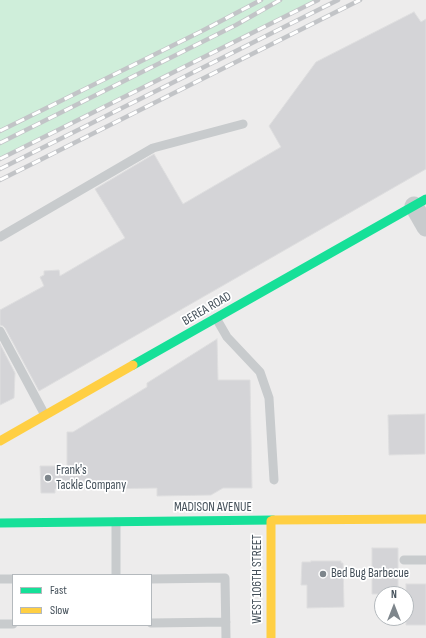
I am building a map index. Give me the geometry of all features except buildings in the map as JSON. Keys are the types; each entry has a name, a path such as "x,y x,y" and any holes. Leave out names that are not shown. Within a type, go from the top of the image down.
{"street":[{"path":"420,202 426,227"},
{"name":"BEREA ROAD","path":"0,441 420,202"},
{"name":"MADISON AVENUE","path":"0,523 426,519"},
{"name":"WEST 106TH STREET","path":"271,521 271,638"}],"lane":[{"path":"0,237 152,148 243,124"},
{"path":"216,318 227,337 260,372 269,398 274,480"},
{"path":"0,331 45,415"},
{"path":"116,522 116,574"},
{"path":"404,560 426,560"},
{"path":"152,580 225,578 226,638"},
{"path":"0,579 12,579"},
{"path":"152,623 226,622"},
{"path":"0,624 12,624"}],"green space":[{"path":"0,0 317,0 0,159"}],"railway":[{"path":"0,131 200,32 261,0"},
{"path":"0,143 236,25 280,0"},
{"path":"0,159 318,0"},
{"path":"0,169 338,0"},
{"path":"0,180 360,0"}],"traffic: fast":[{"path":"133,365 426,199"},
{"path":"0,523 273,520"}],"traffic: slow":[{"path":"0,441 133,365"},
{"path":"273,520 426,519"},
{"path":"271,521 271,638"}],"place":[{"name":"Frank's Tackle Company","path":"48,478"},
{"name":"Bed Bug Barbecue","path":"323,574"}]}
